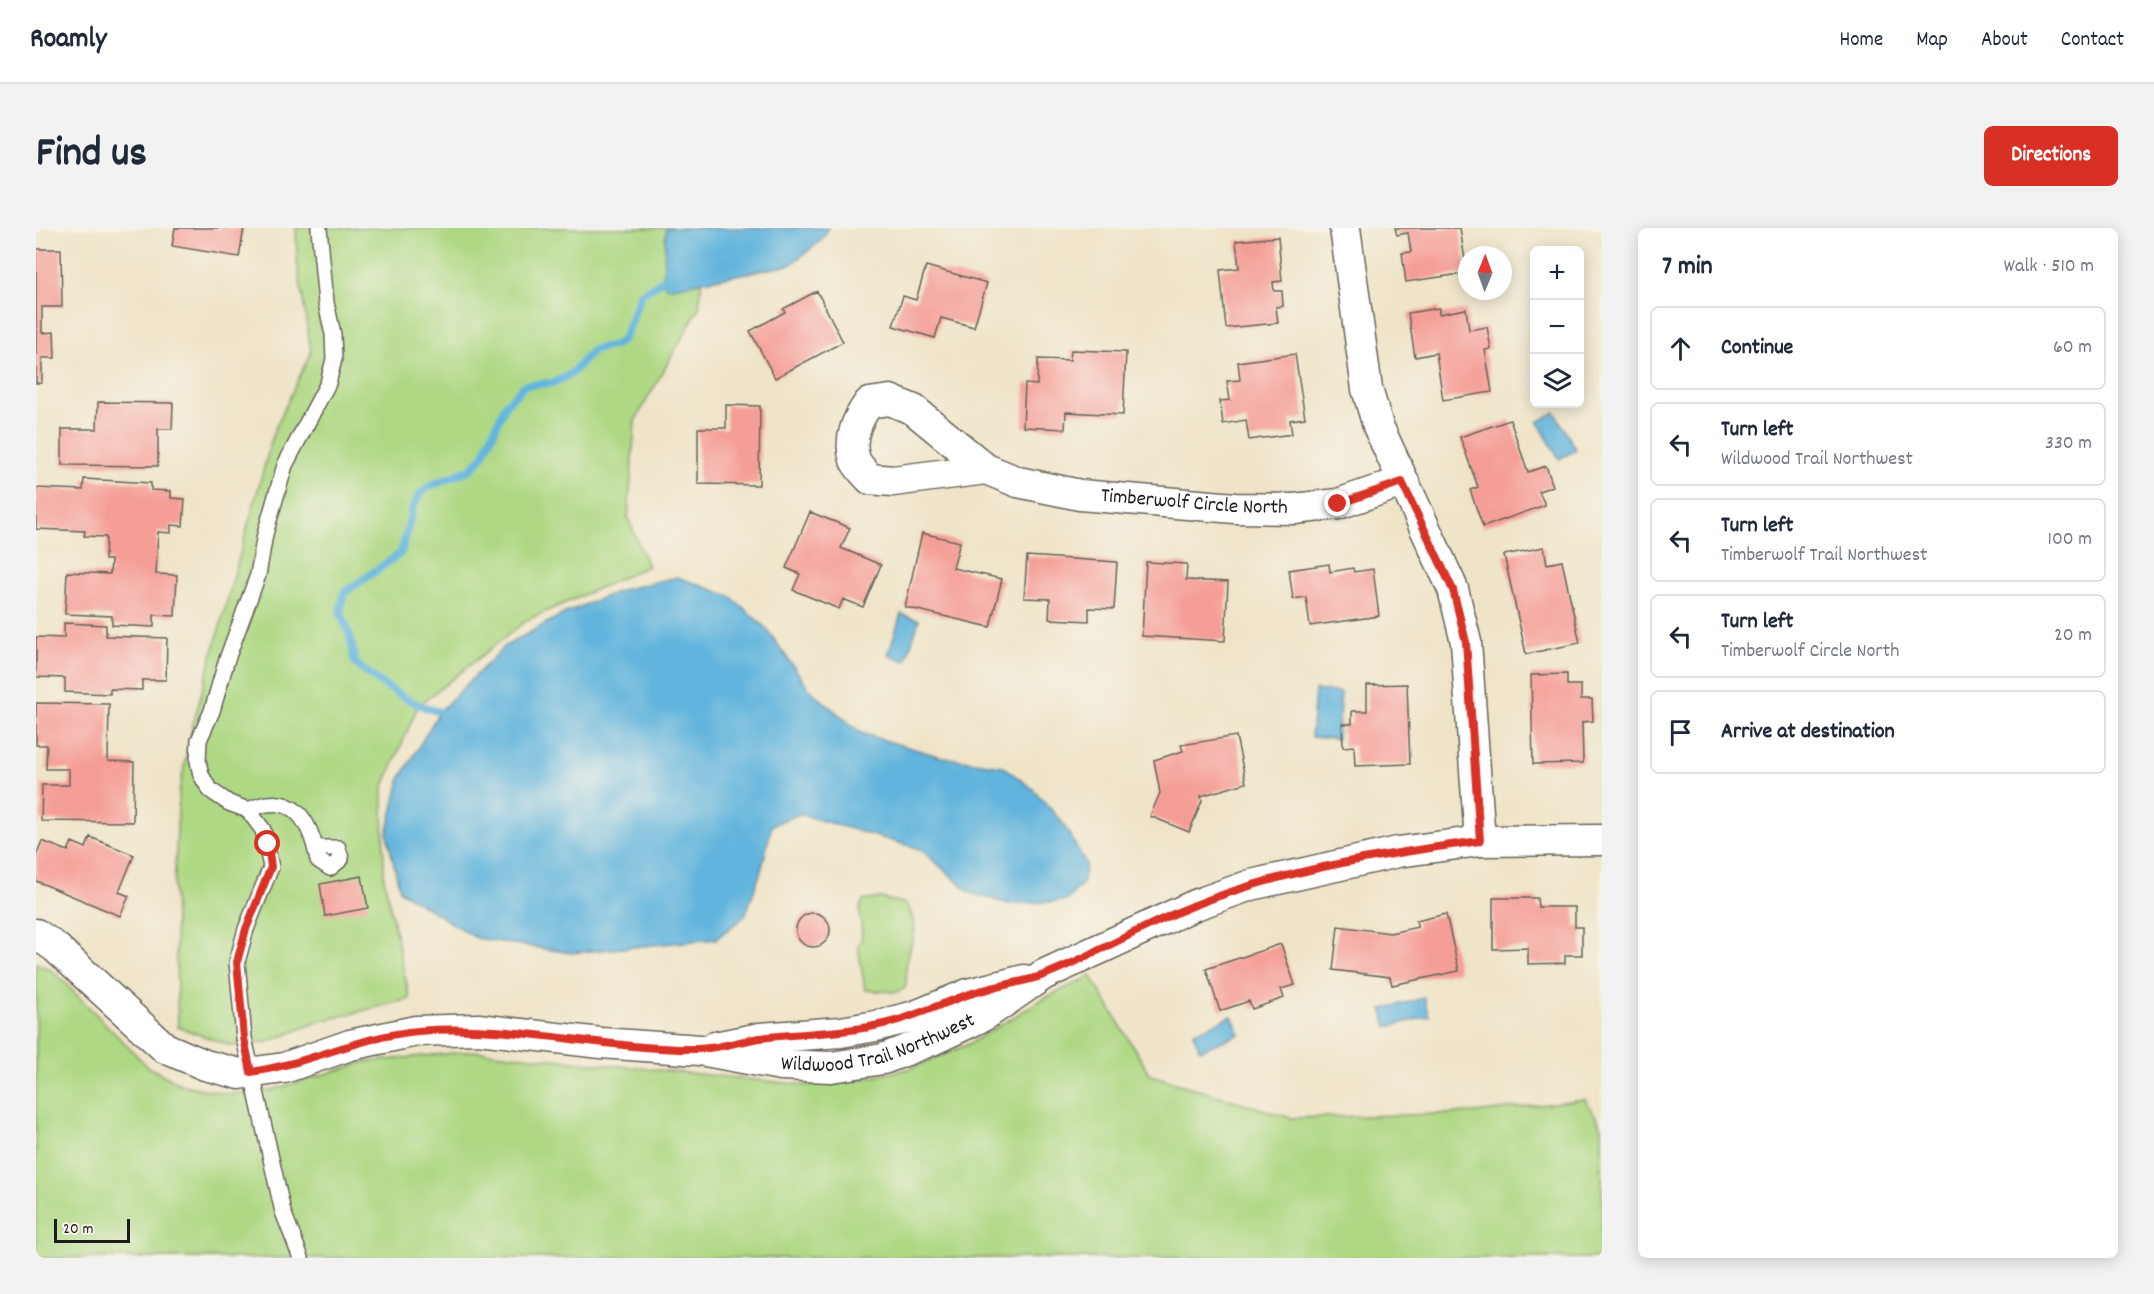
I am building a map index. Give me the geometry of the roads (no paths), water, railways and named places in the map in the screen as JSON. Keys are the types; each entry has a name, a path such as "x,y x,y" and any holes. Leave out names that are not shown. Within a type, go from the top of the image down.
{"street":[{"path":"1345,228 1367,389 1378,426 1453,590 1466,642 1480,841"},
{"name":"Timberwolf Circle North","path":"986,470 1018,482 1080,495 1235,508 1294,509 1338,504 1402,482"},
{"name":"Wildwood Trail Northwest","path":"36,934 55,947 165,1048 205,1065 240,1074 284,1068 350,1045 416,1031 478,1029 602,1043 700,1050 760,1038 841,1032 915,1016 968,994 1043,975 1184,910 1251,885 1398,852 1480,841 1602,840"}],"lane":[{"path":"301,1258 283,1212 251,1072 244,1038 237,962 246,929 271,867 263,830 248,810 229,803 210,790 201,775 198,760 199,740 212,711 227,659 253,591 285,465 315,410 330,375 334,359 333,334 326,303 318,228"},
{"path":"248,810 276,802 292,807 305,820 315,848"}],"water":[{"path":"666,228 828,228 823,239 790,265 667,288 663,280"},
{"path":"1555,412 1576,450 1559,459 1538,422"},
{"path":"677,577 730,596 766,628 810,690 861,733 941,757 1002,766 1033,789 1062,822 1086,864 1082,884 1066,901 1009,904 971,893 920,849 799,814 772,825 761,871 745,916 716,939 571,953 476,938 400,891 387,834 400,779 439,712 505,646 563,614 621,590"},
{"path":"901,614 919,620 906,661 888,655"},
{"path":"1315,690 1341,693 1337,739 1311,737"},
{"path":"1424,998 1429,1016 1387,1027 1382,1009"},
{"path":"1232,1016 1240,1034 1200,1050 1193,1033"}],"waterway":[{"path":"439,712 416,704 395,692 355,663 350,636 340,611 344,593 401,553 413,508 419,495 430,486 471,469 483,456 506,404 525,385 553,383 571,374 593,350 616,345 624,338 641,294 663,280"}]}
